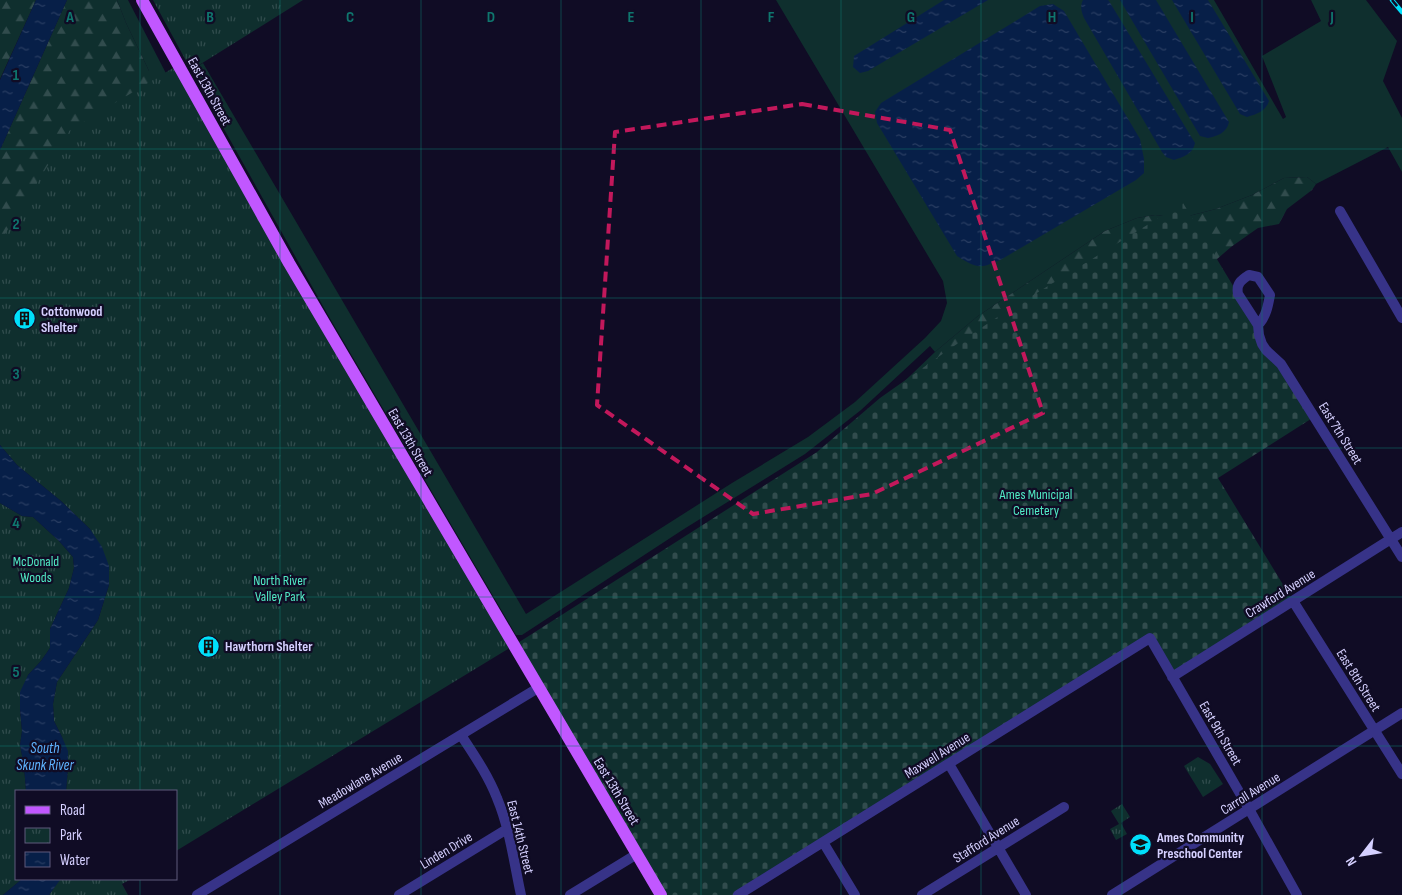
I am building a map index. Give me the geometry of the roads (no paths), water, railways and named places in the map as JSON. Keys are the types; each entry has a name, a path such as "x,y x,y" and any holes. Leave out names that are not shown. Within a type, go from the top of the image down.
{"main road":[{"name":"East 13th Street","path":"142,0 294,272 661,895"}],"street":[{"path":"1340,211 1402,318"},
{"name":"East 7th Street","path":"1258,325 1263,319 1270,295 1258,277 1250,275 1239,283 1237,288 1238,294 1258,325 1262,344 1281,364 1402,557"},
{"name":"Crawford Avenue","path":"1172,676 1402,532"},
{"name":"East 8th Street","path":"1293,601 1402,774"},
{"name":"East 9th Street","path":"1150,638 1250,809 1297,895"},
{"name":"Maxwell Avenue","path":"738,895 1150,638"},
{"name":"Meadowlane Avenue","path":"197,895 538,688"},
{"name":"Carroll Avenue","path":"1112,895 1402,713"},
{"name":"East 14th Street","path":"461,735 482,768 497,797 508,829 521,895"},
{"path":"949,764 1026,895"},
{"name":"Stafford Avenue","path":"922,895 1064,808"},
{"name":"Linden Drive","path":"399,895 508,829"},
{"path":"823,842 855,895"},
{"path":"570,895 637,854"}],"water":[{"path":"36,0 67,0 0,150 0,80"},
{"path":"944,0 988,0 868,71 860,73 853,67 854,56"},
{"path":"1083,0 1109,1 1195,143 1192,150 1181,158 1174,160 1166,157 1162,152 1084,18 1081,9"},
{"path":"1120,0 1156,0 1229,122 1224,131 1208,138 1200,136"},
{"path":"1172,0 1208,0 1269,101 1263,110 1247,117 1240,114"},
{"path":"1053,4 1064,11 1140,139 1144,159 1144,173 1136,180 1002,259 989,265 975,265 957,256 877,123 875,112 881,103 1040,6"},
{"name":"South Skunk River","path":"0,445 17,465 61,501 90,529 102,547 109,566 109,585 98,620 57,682 53,704 54,721 68,751 66,790 26,790 20,745 22,731 20,692 28,675 50,648 50,629 69,588 74,568 73,557 33,517 22,516 0,503"},
{"path":"21,880 60,880 49,895 3,895"}],"railway":[{"path":"1392,0 1402,12"}],"place":[{"name":"Cottonwood Shelter","path":"25,319"},
{"name":"Hawthorn Shelter","path":"209,646"},
{"name":"Ames Community Preschool Center","path":"1141,845"}],"park label":[{"name":"Ames Municipal Cemetery","path":"1036,502"},
{"name":"McDonald Woods","path":"36,570"},
{"name":"North River Valley Park","path":"280,588"}]}
